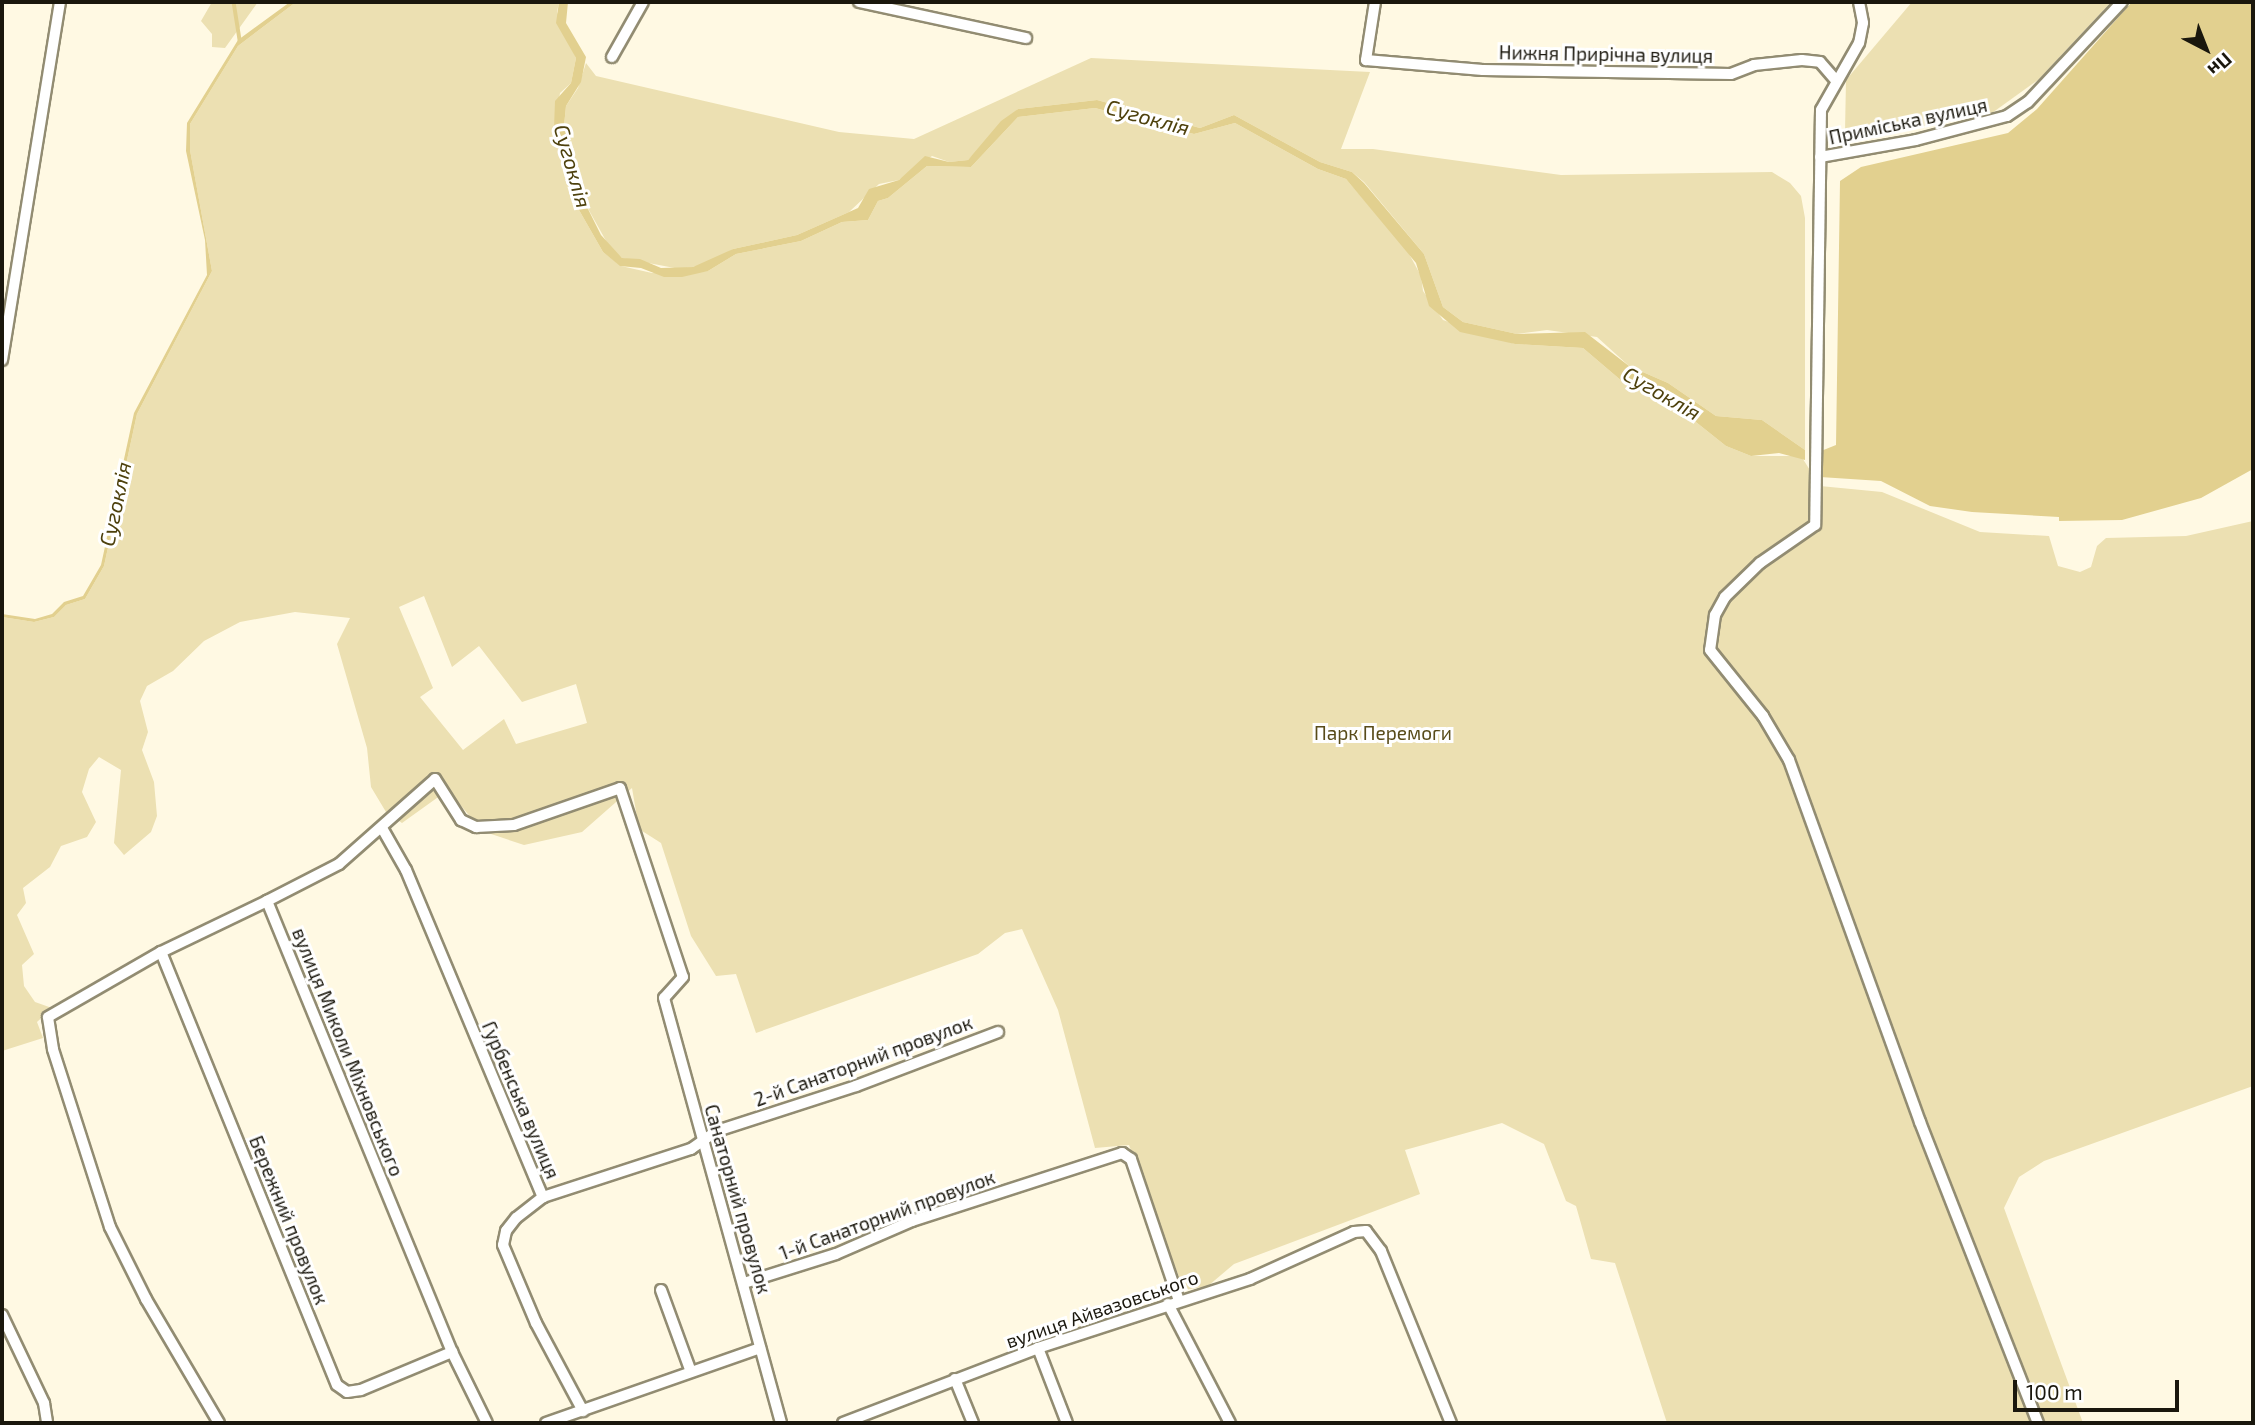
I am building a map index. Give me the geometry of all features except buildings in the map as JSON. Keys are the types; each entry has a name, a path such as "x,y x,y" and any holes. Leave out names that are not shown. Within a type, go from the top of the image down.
{"street":[{"path":"2,360 60,2"},
{"path":"612,57 643,2"},
{"path":"859,2 1026,38"},
{"name":"Нижня Прирічна вулиця","path":"1375,2 1366,60 1483,70 1731,74 1754,65 1802,60 1820,62 1835,79"},
{"path":"1859,2 1863,23 1859,43 1835,79 1821,110 1813,451 1815,525 1760,563 1725,597 1715,615 1710,650 1763,716 1789,760 1920,1122 2038,1423"},
{"name":"Приміська вулиця","path":"1820,157 1916,141 2007,116 2028,102 2122,2"},
{"name":"Санаторний провулок","path":"382,828 435,779 461,820 476,827 514,825 620,788 683,977 664,998 781,1423"},
{"path":"219,1423 146,1299 110,1227 53,1049 48,1017 65,1004 161,952 339,864 382,828"},
{"name":"Гурбенська вулиця","path":"382,828 406,870 543,1197 516,1218 506,1231 503,1245 537,1323 583,1410"},
{"name":"вулиця Миколи Міхновського","path":"267,901 452,1352 487,1423"},
{"name":"Бережний провулок","path":"161,952 337,1385 347,1392 361,1390 452,1352"},
{"name":"2-й Санаторний провулок","path":"543,1197 703,1142 717,1131 856,1086 998,1032"},
{"name":"1-й Санаторний провулок","path":"744,1283 836,1254 912,1221 1122,1153 1131,1159 1174,1302"},
{"name":"вулиця Айвазовського","path":"843,1423 1038,1348 1250,1279 1354,1232 1371,1232 1451,1423"},
{"path":"661,1290 691,1372"},
{"path":"1174,1302 1230,1423"},
{"path":"2,1315 44,1403 47,1423"},
{"path":"546,1423 760,1348"},
{"path":"1038,1348 1067,1423"},
{"path":"955,1379 973,1423"},
{"path":"872,1410 877,1423"}],"green space":[{"path":"212,2 258,2 225,48 212,47 212,34 201,21"},
{"name":"Парк Перемоги","path":"296,2 559,2 557,12 576,58 571,83 560,93 554,128 579,210 603,252 621,266 652,273 708,271 736,254 801,241 842,222 868,220 878,201 888,198 927,166 971,167 1018,117 1095,108 1194,134 1235,123 1318,169 1346,179 1407,250 1421,276 1423,291 1443,320 1515,344 1583,348 1630,388 1672,403 1726,446 1751,456 1801,456 1820,486 1882,492 1980,532 2049,536 2058,566 2080,572 2091,567 2097,546 2106,538 2186,536 2253,521 2253,1086 2044,1161 2019,1177 2004,1208 2083,1423 1667,1423 1615,1263 1591,1259 1576,1206 1566,1201 1544,1144 1502,1123 1405,1150 1420,1194 1234,1264 1208,1286 1184,1290 1129,1145 1095,1148 1058,1010 1022,929 1005,933 978,954 756,1033 736,974 716,976 691,936 661,843 639,829 632,788 582,832 524,845 482,831 448,790 402,823 386,812 371,787 367,748 337,644 350,618 295,612 240,622 204,641 173,671 147,686 140,701 148,732 142,750 154,782 157,816 151,832 124,855 114,843 121,770 99,757 89,769 82,792 96,822 87,837 61,846 50,867 23,888 26,903 17,915 34,954 22,965 24,986 35,1002 52,1008 37,1022 43,1038 2,1051 2,617 34,622 54,617 66,605 85,599 104,566 137,414 212,271 190,150 190,124 238,46","holes":["424,596 452,667 479,646 522,702 576,684 587,723 516,744 504,719 463,750 420,697 433,688 399,607"]},
{"path":"1912,2 2111,2 2038,80 1992,113 1862,138 1845,132 1846,80"},
{"path":"1091,58 1370,72 1341,149 1373,149 1561,175 1772,172 1790,183 1801,196 1805,218 1805,450 1762,420 1716,416 1668,383 1629,366 1597,337 1547,330 1517,334 1463,322 1443,307 1424,254 1364,182 1352,172 1320,162 1234,115 1200,128 1097,100 1018,109 968,160 949,162 932,156 899,180 879,184 849,212 797,235 733,249 705,265 680,269 622,258 610,248 586,205 564,126 566,106 578,88 586,63 596,76 839,132 914,139"}],"water":[{"name":"Сугоклія","path":"290,2 296,2 238,46 190,124 190,150 212,271 137,414 104,566 85,599 66,605 54,617 34,622 2,617 2,614 35,619 52,614 64,602 83,596 101,565 134,413 207,275 205,240 186,151 187,123 238,40"},
{"name":"Сугоклія","path":"559,2 568,2 566,23 586,57 581,82 566,106 564,126 586,205 601,235 622,258 640,259 661,268 693,267 733,249 797,235 858,208 869,189 899,180 925,156 949,162 968,160 1001,121 1018,109 1097,100 1200,128 1234,115 1320,162 1352,172 1424,254 1443,307 1463,322 1517,334 1585,332 1629,366 1668,383 1716,416 1762,420 1805,450 1805,460 1779,453 1751,456 1726,446 1672,403 1630,388 1583,348 1515,344 1460,332 1429,306 1416,263 1346,179 1318,169 1235,123 1194,134 1095,108 1018,117 971,167 927,166 888,198 878,201 868,220 842,222 801,241 736,254 708,271 682,277 664,277 641,268 620,266 603,252 579,210 554,128 555,101 571,83 576,58 556,23"},
{"path":"2132,2 2253,2 2253,469 2201,498 2122,520 2059,521 2059,517 1972,512 1930,506 1881,481 1820,477 1821,451 1836,445 1840,181 1861,167 2008,133 2037,109"}],"waterway":[{"path":"234,2 240,41"}]}
